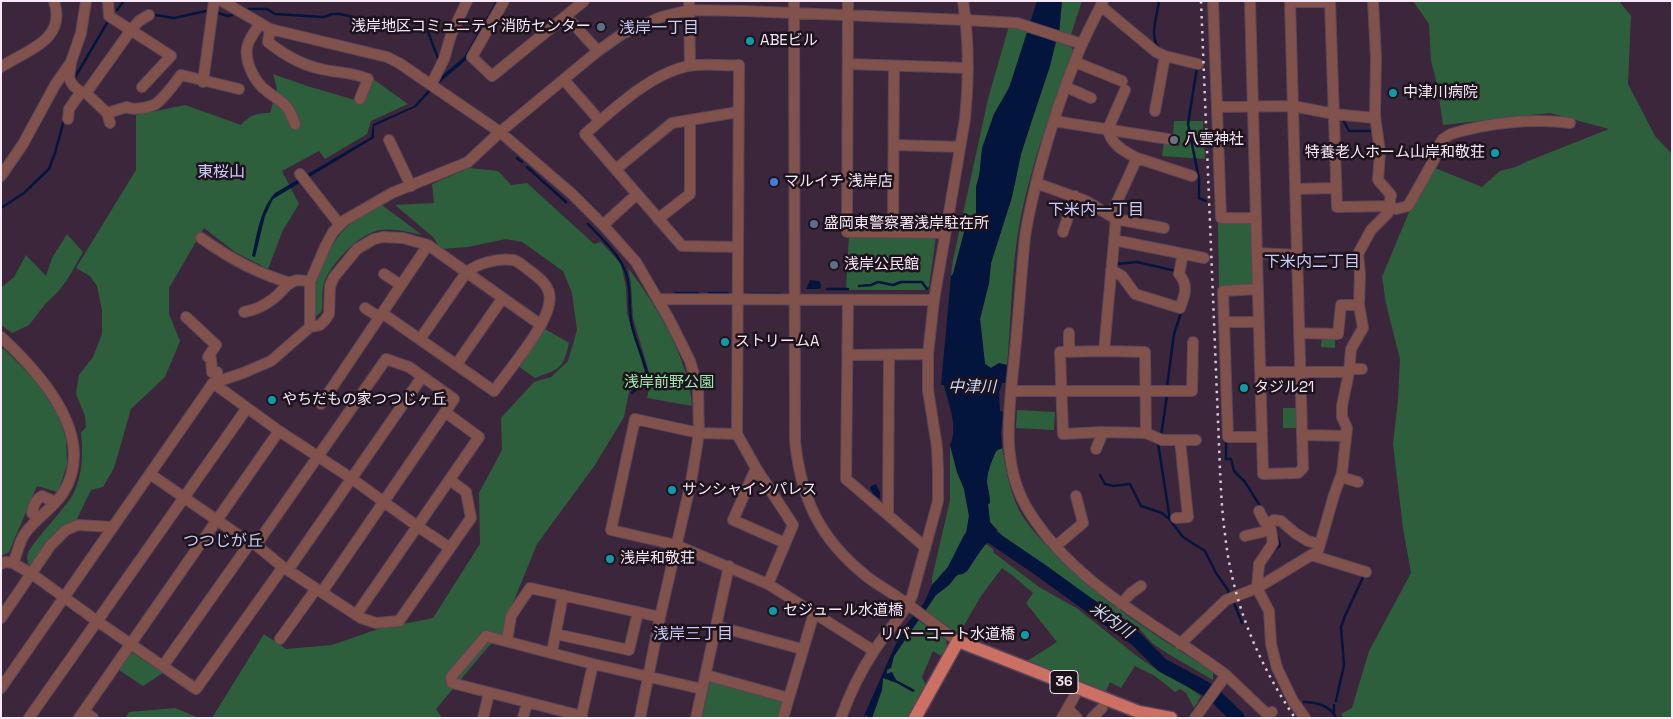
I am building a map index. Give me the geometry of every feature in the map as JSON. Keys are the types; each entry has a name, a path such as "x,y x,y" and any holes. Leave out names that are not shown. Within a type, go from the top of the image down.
{"main road":[{"name":"36","path":"958,641 1078,687 1136,715 1171,718"},
{"path":"915,718 958,641"}],"street":[{"path":"1,66 42,44 53,32 57,18 54,1"},
{"path":"1,176 23,144 50,93 71,62 81,34 86,1"},
{"path":"108,1 109,16 171,56 142,87"},
{"path":"203,82 223,1 270,29 387,57 399,63 500,132 604,224 636,262 669,318 690,361 698,388 699,402 699,433 691,482 660,617 640,718"},
{"path":"431,85 467,1"},
{"path":"504,1 472,57 492,76 584,1"},
{"path":"794,1 796,147 795,441 800,477 805,496 821,527 842,554 866,576 958,641"},
{"path":"848,1 847,232 945,233"},
{"path":"841,718 857,681 874,651 908,605 938,502 938,462 928,390 928,354 934,300 968,93 966,20 963,1"},
{"path":"1213,1 1221,218 1256,218"},
{"path":"1250,1 1263,474 1298,473 1303,468 1290,1 1330,2 1337,207 1390,206 1396,209 1408,206 1434,160 1439,145 1451,134 1499,124 1538,120 1570,123"},
{"path":"1180,644 1226,600 1257,588 1318,550 1341,478 1347,428 1342,417 1351,349 1363,328 1359,305 1360,274 1362,271 1358,254 1376,223 1388,213 1391,195 1378,180 1380,152 1375,118 1376,58 1373,1"},
{"path":"1198,64 1156,52 1102,4 1079,43 1076,62 1054,121 1036,183 1025,236 1008,440 1014,478 1028,511 1041,530 1070,562 1121,604 1180,644 1268,715 1272,712"},
{"path":"689,6 690,66"},
{"path":"310,327 310,282 333,232 345,220 380,199 468,162 500,132 598,51 622,34 689,6 794,13 1017,23 1079,43"},
{"path":"68,119 70,109 131,30 139,21 149,15"},
{"path":"566,16 598,51"},
{"path":"260,24 247,49 251,70 263,88 280,99 290,110 295,124"},
{"path":"270,29 268,42 300,61 321,69 352,74 368,79 360,99"},
{"path":"1155,111 1165,56"},
{"path":"71,62 71,85 83,92 107,113 110,124"},
{"path":"1076,62 1124,85 1108,129 1110,138 1117,146 1136,158 1192,176"},
{"path":"848,64 968,68"},
{"path":"737,247 682,246 585,134 656,78 690,66 738,66 737,434 756,468 793,525 768,584"},
{"path":"893,232 894,66"},
{"path":"107,113 127,107 131,110 156,104 181,75 203,82 239,89"},
{"path":"564,80 600,121"},
{"path":"1066,87 1091,98"},
{"path":"1217,107 1293,106 1334,114 1375,118"},
{"path":"616,168 672,123 738,112"},
{"path":"658,219 690,194 690,120"},
{"path":"1054,121 1168,139"},
{"path":"389,140 411,186"},
{"path":"894,145 960,147"},
{"path":"1104,351 1114,240 1113,217 1136,158"},
{"path":"303,178 340,225"},
{"path":"1036,183 1086,201 1113,217 1164,228"},
{"path":"1295,189 1336,188"},
{"path":"604,224 637,194"},
{"path":"1063,232 1074,196"},
{"path":"216,382 271,361 310,327 320,325 329,314 330,286 334,277 357,249 374,239 383,237 403,238 428,245 541,325"},
{"path":"200,238 218,251 256,272 291,283"},
{"path":"1114,240 1204,258"},
{"path":"321,404 428,245"},
{"path":"1257,253 1297,255"},
{"path":"1111,270 1122,276 1135,294 1180,308 1186,293 1185,282 1179,274 1183,254"},
{"path":"365,308 420,339 494,391 541,325 550,302 549,291 541,279 515,260 501,260 474,266 466,273 420,339"},
{"path":"384,274 401,285"},
{"path":"244,312 258,309 274,298 285,286 299,279 310,282"},
{"path":"1258,289 1223,291 1228,437 1262,437"},
{"path":"456,365 502,299"},
{"path":"658,299 934,300"},
{"path":"848,300 846,479 926,547"},
{"path":"1299,332 1338,334 1341,305 1359,305"},
{"path":"1,688 216,382 217,372 212,372 213,365 208,357 216,345 186,317"},
{"path":"1224,322 1259,322"},
{"path":"1069,333 1070,351"},
{"path":"1,337 29,363 52,395 65,416 74,444 73,469 63,493 24,535 13,563"},
{"path":"1011,391 1145,392 1192,390 1193,342"},
{"path":"1146,433 1145,352 1060,352 1062,434 1102,432 1146,433 1162,440 1196,440"},
{"path":"848,355 928,354"},
{"path":"888,515 889,355"},
{"path":"163,666 319,457 386,359 409,367 454,399 384,503 319,591 280,639"},
{"path":"1260,372 1300,373 1362,369"},
{"path":"1,564 5,562 13,563 32,574 96,621 196,689 286,569 422,377"},
{"path":"216,382 279,431 351,478 450,548"},
{"path":"29,718 247,408"},
{"path":"356,616 479,437 445,412"},
{"path":"737,434 699,433 635,420 611,530 676,544 729,566 768,584 874,651"},
{"path":"93,718 82,714 279,431"},
{"path":"1096,449 1102,432"},
{"path":"1303,435 1346,436"},
{"path":"1176,518 1188,517 1180,440"},
{"path":"756,468 733,520 785,543"},
{"path":"150,474 356,616 376,623 399,621 471,518 466,492 450,480"},
{"path":"1341,478 1358,482"},
{"path":"1056,546 1083,523 1076,496"},
{"path":"1259,511 1264,521 1270,527 1273,543 1259,564 1257,588 1269,611 1271,644 1277,668 1293,700 1305,718"},
{"path":"1245,536 1270,527 1274,520 1281,521 1295,534 1308,541 1320,544"},
{"path":"1,618 50,546 66,530 78,525 113,527"},
{"path":"1311,555 1366,572"},
{"path":"696,718 729,566"},
{"path":"1121,604 1141,586"},
{"path":"507,640 511,616 530,588 660,617"},
{"path":"552,652 563,595"},
{"path":"556,634 629,650 638,612"},
{"path":"783,718 814,613"},
{"path":"716,626 802,649"},
{"path":"593,664 582,717 452,684 451,677 486,636 593,664 702,689"},
{"path":"706,675 789,698"},
{"path":"1198,714 1224,679"},
{"path":"1077,718 1065,713 1078,687"},
{"path":"483,718 489,693"},
{"path":"523,718 527,702"},
{"path":"1092,718 1102,708"}],"green space":[{"path":"1062,1 1082,1 1070,37 1059,34"},
{"path":"1413,1 1619,1 1631,16 1628,84 1655,136 1672,154 1672,718 1344,718 1341,714 1352,708 1369,651 1411,573 1403,528 1393,444 1400,359 1386,304 1382,277 1409,212 1435,168 1482,187 1500,171 1516,167 1609,129 1550,113 1443,125 1437,84 1431,61 1429,24"},
{"path":"1009,26 1029,30 1009,88 994,114 976,187 976,215 974,220 966,225 951,276 988,99"},
{"path":"1057,39 1068,42 1073,50 1040,143 1021,215 1013,270 1007,365 999,363 991,368 985,364 980,319 989,283 991,263 1012,197 1021,154"},
{"path":"273,74 362,102 373,79 408,104 371,121 367,134 325,159 319,151 282,171 299,204 283,230 268,269 235,252 204,228 169,288 169,314 180,341 165,377 131,409 114,468 103,487 91,490 77,519 64,525 46,542 32,565 28,564 27,556 30,550 69,501 79,479 82,456 81,433 86,427 85,416 76,394 79,375 93,357 102,334 102,310 97,286 90,276 76,268 136,170 136,115 185,105 241,125 254,115 270,113 277,89"},
{"path":"1174,121 1203,121 1205,159 1162,156 1164,142 1179,146 1180,136 1173,135"},
{"path":"469,168 498,171 511,185 527,183 594,244 601,242 621,264 626,288 627,313 646,376 629,392 624,417 595,465 537,544 508,615 503,634 488,647 436,709 442,718 212,718 264,634 286,649 332,645 378,629 433,618 480,544 479,493 502,450 501,418 534,382 551,377 568,361 577,330 572,293 563,271 522,242 506,239 468,247 441,249 433,237 395,205 434,203 432,184"},
{"path":"382,205 422,235 396,230 380,230 372,232 356,242 335,263 326,278 323,289 322,309 316,316 315,287 331,248 337,238 351,223"},
{"path":"1218,223 1251,223 1253,286 1219,287"},
{"path":"67,234 83,252 67,280 29,325 12,333 1,325 1,288 14,277 26,255 46,276 52,258"},
{"path":"849,235 936,236 929,286 925,290 846,290"},
{"name":"浅岸前野公園","path":"628,268 660,315 678,351 690,388 692,406 647,398 651,379 633,318"},
{"path":"545,329 569,343 562,364 550,373 535,378 518,366"},
{"path":"1322,337 1335,338 1335,348 1321,347"},
{"path":"1,349 4,349 36,381 58,415 66,439 67,465 58,492 37,486 9,552 1,556"},
{"path":"1283,408 1296,408 1296,428 1283,428"},
{"path":"1017,410 1055,412 1054,430 1016,428"},
{"path":"950,445 957,472 964,489 969,516 967,530 948,567 932,585 950,500"},
{"path":"1002,448 1008,479 1019,510 1041,540 1068,567 1107,600 1213,672 1213,680 1152,643 1138,627 1010,544 990,522 988,504 990,503 987,483 989,470 996,451"},
{"path":"986,544 993,549 994,553 1039,587 1078,609 1138,657 1201,696 1194,708 1186,693 1180,689 1175,692 1155,676 1135,666 1121,688 1110,682 1105,693 1024,663 1057,642 1026,603 1033,593 1002,568 981,596 959,634 927,612 926,610 936,595 949,585 957,575 967,571"},
{"path":"918,620 946,640 948,652 944,658 933,651 922,677 926,686 909,718 872,718 882,690 883,678 913,692 914,690 896,680 892,672 887,674 887,671 891,668 894,656"},
{"path":"128,650 163,673 143,686 116,668"},
{"path":"710,681 783,699 778,718 702,718"},
{"path":"175,708 199,718 125,718 129,712"}],"water":[{"path":"496,1 501,1 466,60 438,84 416,107 374,126 374,138 273,199 265,216 255,257 252,256 262,214 275,193 371,137 373,124 414,106 438,79 464,57"},
{"name":"中津川","path":"1037,1 1062,1 1059,33 1021,154 1012,197 991,263 989,283 980,319 985,364 991,368 999,363 1007,365 1005,383 1002,383 999,393 1000,411 1003,412 1002,448 996,451 987,479 990,500 988,504 990,522 997,530 967,571 957,575 949,585 936,595 894,656 891,668 887,669 887,674 892,672 896,680 915,690 913,692 883,678 882,690 872,718 868,718 867,714 863,718 906,625 924,603 932,585 948,567 966,533 969,516 964,489 957,472 950,445 953,431 952,415 944,385 941,385 951,276 966,225 974,220 976,215 976,187 982,148 994,114 1009,88"},
{"path":"810,280 819,281 821,288 806,289"},
{"path":"876,484 880,492 880,499 873,494 870,488"}],"waterway":[{"path":"117,10 124,1"},
{"path":"1159,1 1154,32 1154,38 1159,49"},
{"path":"246,10 267,9 275,14 324,17 340,14 379,23 406,21 420,24 425,26 439,61"},
{"path":"152,17 156,15 174,18 206,11"},
{"path":"218,13 228,16 232,15"},
{"path":"74,79 107,23"},
{"path":"1197,67 1188,124 1199,179 1199,198 1206,201"},
{"path":"1342,118 1349,131 1374,131"},
{"path":"1,208 24,193 49,169 64,120"},
{"path":"517,158 522,162"},
{"path":"527,167 566,202"},
{"path":"588,224 620,260 627,278 632,326 648,378 632,393"},
{"path":"1116,264 1137,262 1176,271"},
{"path":"859,286 878,282 893,285 901,282 922,282 927,289"},
{"path":"827,289 848,289"},
{"path":"676,293 698,293"},
{"path":"709,293 727,293"},
{"path":"749,294 781,294"},
{"path":"1167,387 1174,334 1181,313"},
{"path":"1161,436 1167,395"},
{"path":"1226,441 1226,459 1231,459 1234,471 1245,482 1262,509"},
{"path":"1158,443 1170,520 1183,537 1205,551 1216,573 1228,590 1229,596"},
{"path":"1100,475 1105,484 1113,486 1130,484 1141,506 1162,513 1169,519"},
{"path":"1273,551 1280,545 1276,532"},
{"name":"米内川","path":"978,533 992,537 1039,569 1136,639 1162,665 1210,691 1238,718"},
{"path":"1336,701 1344,665 1341,627 1364,575 1362,575"},
{"path":"1231,602 1234,603 1242,623"},
{"path":"1304,702 1323,706 1331,710 1336,718"},
{"path":"1334,705 1334,712"}],"railway":[{"path":"1201,1 1220,470 1222,510 1228,559 1240,607 1258,653 1295,718"}],"place":[{"name":"浅岸地区コミュニティ消防センター","path":"601,27"},
{"name":"ABEビル","path":"750,41"},
{"name":"中津川病院","path":"1393,93"},
{"name":"八雲神社","path":"1174,140"},
{"name":"特養老人ホーム山岸和敬荘","path":"1495,153"},
{"name":"マルイチ 浅岸店","path":"774,182"},
{"name":"盛岡東警察署浅岸駐在所","path":"814,224"},
{"name":"浅岸公民館","path":"834,265"},
{"name":"ストリームA","path":"725,342"},
{"name":"タジル21","path":"1244,388"},
{"name":"やちだもの家つつじヶ丘","path":"272,400"},
{"name":"サンシャインパレス","path":"672,490"},
{"name":"浅岸和敬荘","path":"610,559"},
{"name":"セジュール水道橋","path":"773,611"},
{"name":"リバーコート水道橋","path":"1025,635"}],"district":[{"name":"浅岸一丁目","path":"659,29"},
{"name":"東桜山","path":"221,173"},
{"name":"下米内一丁目","path":"1096,211"},
{"name":"下米内二丁目","path":"1312,263"},
{"name":"つつじが丘","path":"223,542"},
{"name":"浅岸三丁目","path":"693,635"}]}
